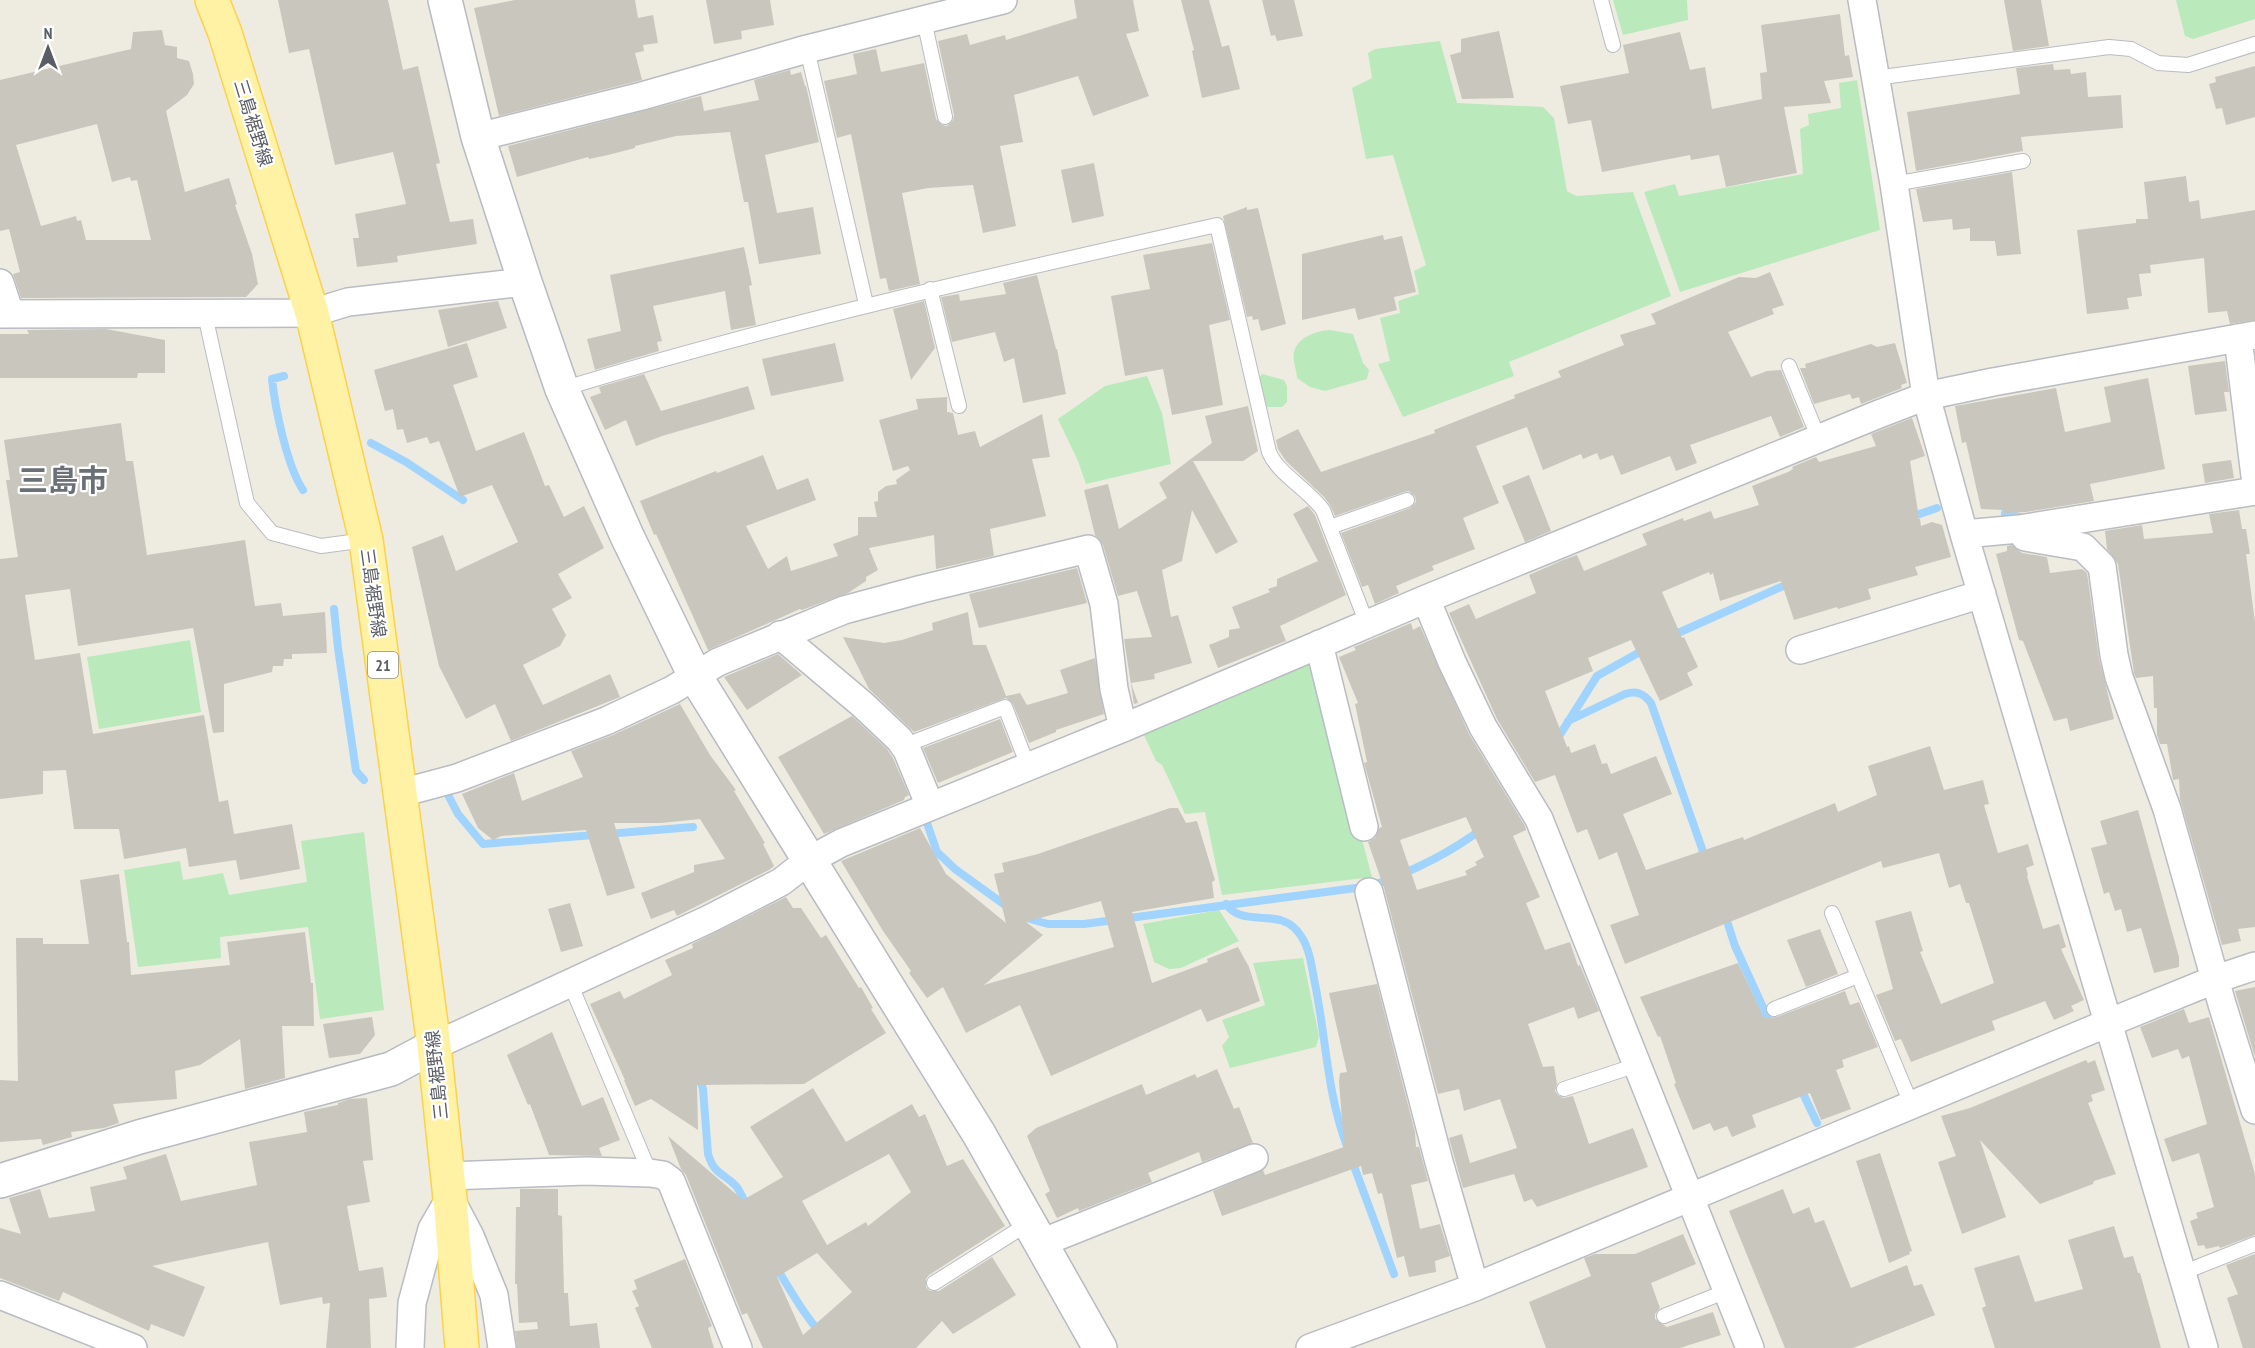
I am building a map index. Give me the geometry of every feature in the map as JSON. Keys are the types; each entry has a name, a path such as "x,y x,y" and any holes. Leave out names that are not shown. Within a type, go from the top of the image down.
{"main road":[{"name":"三島裾野線","path":"212,0 225,33 312,313 366,540 434,1046 449,1187 462,1348"}],"street":[{"path":"445,0 478,137 562,389 627,536 695,676 979,1134 1101,1348"},
{"path":"478,137 642,96 807,49 1003,0"},
{"path":"1862,0 1894,184 1926,396 1964,534 2204,1348"},
{"path":"0,283 5,314 205,315 312,313 348,302 525,282"},
{"path":"0,1181 139,1137 391,1069 434,1046 709,919 781,882 808,861 841,843 1123,728 1426,599 1926,396 2246,337 2255,476"},
{"path":"1964,534 2019,529 2255,491"},
{"path":"2019,529 2025,537 2083,547 2102,566 2119,677 2167,809 2255,1110"},
{"path":"401,793 458,778 606,721 672,690 718,662 780,635 855,607 922,588 1088,549 1104,604 1114,689 1123,728"},
{"path":"1800,650 1982,594"},
{"path":"1426,599 1452,662 1483,727 1539,819 1750,1348"},
{"path":"780,635 863,705 903,746 930,806"},
{"path":"1319,644 1364,827"},
{"path":"1369,892 1439,1162 1475,1287"},
{"path":"1310,1348 1475,1287 2108,1023 2216,979 2255,966"},
{"path":"1035,1233 1254,1158"},
{"path":"449,1187 586,1171 663,1175 671,1181 738,1348"},
{"path":"410,1348 412,1303 432,1229 449,1187"},
{"path":"449,1187 494,1294 502,1348"},
{"path":"0,1295 134,1348"}],"lane":[{"path":"1601,0 1612,45"},
{"path":"924,20 945,117"},
{"path":"1875,78 2109,47 2130,49 2158,63 2188,65 2255,44"},
{"path":"807,49 866,304"},
{"path":"1894,184 2023,161"},
{"path":"562,389 673,355 866,304 1217,225 1272,461 1314,496 1323,510 1367,624"},
{"path":"930,289 959,406"},
{"path":"205,315 247,503 272,533 321,546 366,540"},
{"path":"1789,366 1819,439"},
{"path":"1330,527 1407,500"},
{"path":"903,746 1005,707 1028,766"},
{"path":"1832,914 1912,1106"},
{"path":"1774,1009 1858,976"},
{"path":"570,983 650,1173"},
{"path":"1564,1089 1637,1065"},
{"path":"934,1283 1035,1233"},
{"path":"2182,1273 2255,1244"},
{"path":"1664,1316 1727,1291"}],"green space":[{"path":"1613,0 1687,0 1688,20 1623,35"},
{"path":"2176,0 2255,0 2255,19 2193,39 2185,36"},
{"path":"1440,41 1457,103 1543,107 1554,118 1567,191 1576,196 1633,192 1671,296 1509,362 1514,376 1403,417 1378,364 1390,361 1380,318 1400,313 1398,301 1419,294 1414,271 1426,265 1393,155 1366,159 1352,88 1372,78 1368,53 1375,49"},
{"path":"1857,80 1880,230 1680,292 1644,192 1675,184 1679,196 1803,174 1800,129 1809,125 1808,114 1841,108 1839,83"},
{"path":"1330,330 1353,334 1363,363 1369,370 1367,379 1325,391 1310,387 1297,378 1294,356 1296,347 1313,333"},
{"path":"1262,374 1284,380 1287,386 1287,402 1282,407 1268,407 1261,402 1256,382"},
{"path":"1147,376 1162,413 1171,464 1086,484 1058,419 1105,386"},
{"path":"190,640 201,712 99,729 87,657"},
{"path":"1309,664 1317,671 1372,877 1222,895 1205,812 1185,814 1162,765 1156,761 1144,735 1151,728"},
{"path":"364,832 384,1010 320,1019 308,927 220,937 221,958 138,967 124,870 180,861 183,880 223,873 229,895 307,882 301,841"},
{"path":"1219,910 1239,941 1181,968 1169,969 1154,962 1143,924"},
{"path":"1303,958 1319,1036 1316,1047 1230,1068 1222,1046 1229,1037 1222,1020 1265,1005 1253,963"}],"building":[{"path":"278,0 388,0 403,70 418,66 440,163 436,164 450,222 473,219 477,244 397,256 398,262 357,267 353,238 359,238 355,214 406,204 393,152 335,165 309,49 289,53"},
{"path":"515,0 635,0 638,18 653,15 658,43 643,45 644,51 635,53 642,80 499,116 474,8"},
{"path":"706,0 770,0 774,25 741,31 742,39 714,44"},
{"path":"1074,0 1133,0 1139,31 1126,34 1149,96 1093,116 1078,76 1014,95 1023,142 1000,146 1016,226 983,233 973,185 928,188 902,193 920,284 889,291 886,278 880,279 851,134 837,138 824,81 857,74 853,54 876,49 881,72 924,63 936,119 942,125 947,126 953,120 954,115 938,41 967,34 970,45 1005,35 1006,40 1077,18"},
{"path":"1181,0 1209,0 1222,47 1229,45 1240,89 1202,98 1192,51 1194,50"},
{"path":"1262,0 1294,0 1303,36 1277,41 1275,35 1271,36"},
{"path":"2004,0 2041,0 2049,46 2013,51"},
{"path":"1840,14 1845,56 1849,55 1853,77 1824,81 1831,103 1784,107 1797,173 1726,187 1719,155 1691,160 1690,155 1602,172 1591,120 1568,124 1560,86 1629,73 1623,45 1680,32 1690,70 1705,67 1712,109 1762,99 1760,73 1767,72 1761,25"},
{"path":"162,30 165,45 177,47 177,58 189,61 194,84 187,95 166,111 185,192 229,178 237,204 235,205 252,254 258,284 246,297 21,298 13,274 20,272 9,229 0,231 0,80 131,49 133,32","holes":["97,124 112,182 130,177 131,181 137,180 151,240 86,240 81,220 77,221 76,216 41,226 16,145"]},
{"path":"1499,31 1514,98 1462,99 1450,55 1461,52 1461,39"},
{"path":"2053,64 2054,70 2070,69 2071,74 2086,72 2088,97 2121,95 2123,128 2021,137 2023,151 1916,171 1907,112 2020,94 2016,68"},
{"path":"2255,66 2255,117 2226,125 2222,108 2216,109 2209,84 2216,82 2215,77"},
{"path":"790,70 791,75 801,72 819,142 765,155 777,213 813,207 821,254 759,264 748,202 744,202 730,132 676,136 517,177 508,146 701,96 704,111 759,100 754,80"},
{"path":"1094,163 1104,216 1072,223 1061,170"},
{"path":"2012,172 2021,254 1997,256 1995,241 1970,241 1970,228 1953,230 1952,219 1923,222 1916,189"},
{"path":"2186,176 2189,202 2199,200 2201,219 2255,210 2255,320 2230,324 2227,311 2208,313 2204,258 2150,265 2151,273 2139,274 2142,296 2127,298 2129,309 2087,314 2077,230 2136,223 2136,219 2148,219 2144,182"},
{"path":"1247,207 1247,210 1258,208 1286,324 1261,331 1258,319 1253,320 1252,316 1247,317 1223,216"},
{"path":"1383,235 1384,240 1402,236 1416,292 1394,297 1397,310 1358,320 1355,308 1302,320 1302,254"},
{"path":"1212,243 1230,320 1209,325 1223,405 1172,415 1163,369 1125,376 1111,296 1150,289 1143,255"},
{"path":"744,247 752,285 749,286 756,325 731,330 725,291 653,306 662,341 657,342 659,351 595,370 587,339 621,331 610,275"},
{"path":"1770,272 1784,305 1772,309 1774,314 1728,332 1751,377 1767,371 1781,370 1804,427 1780,437 1771,416 1690,445 1697,463 1676,471 1670,456 1621,475 1613,455 1600,460 1597,453 1583,459 1581,454 1543,470 1527,427 1476,446 1499,503 1463,518 1475,549 1432,566 1434,570 1396,586 1399,593 1375,604 1368,585 1362,587 1341,533 1410,508 1416,502 1415,496 1409,491 1404,492 1335,516 1324,497 1286,461 1278,449 1276,440 1298,429 1321,472 1435,433 1434,430 1561,377 1558,371 1624,345 1620,335 1656,324 1651,314 1739,277 1756,278"},
{"path":"1037,275 1057,349 1066,394 1023,403 1014,358 1004,362 995,332 952,342 941,297 959,294 960,301 1006,294 1003,283"},
{"path":"498,301 507,328 448,347 438,310"},
{"path":"924,301 935,348 911,380 893,309"},
{"path":"106,329 165,340 165,373 138,373 137,378 0,378 0,334 29,334 27,330"},
{"path":"467,343 478,377 453,385 476,451 524,432 545,486 549,485 564,517 584,506 604,548 558,574 572,598 552,609 566,635 560,646 523,665 543,705 610,674 620,697 511,741 495,704 466,719 439,666 412,547 443,535 456,571 518,542 492,485 460,497 439,441 430,444 427,437 407,443 403,429 397,430 393,409 385,411 374,370"},
{"path":"835,343 844,381 771,396 762,359"},
{"path":"1895,343 1907,383 1901,385 1902,388 1861,404 1859,397 1852,399 1850,394 1814,404 1800,368 1806,368 1805,364 1871,344 1877,347"},
{"path":"2225,361 2229,392 2224,392 2227,411 2195,415 2188,366"},
{"path":"644,374 661,411 748,386 755,409 662,436 636,446 626,420 605,430 590,397 601,393 599,387"},
{"path":"2148,378 2165,469 2090,484 2094,501 2026,512 2004,513 2004,510 1981,509 1966,442 1962,443 1955,406 2056,388 2065,432 2111,422 2104,387"},
{"path":"947,397 947,412 953,413 958,435 975,431 980,447 1042,414 1050,457 1032,459 1046,516 990,529 994,556 936,569 934,535 869,548 878,570 848,593 800,609 708,650 640,501 763,455 777,490 808,478 816,500 746,526 768,569 787,556 791,571 838,556 833,544 858,535 858,517 877,517 874,502 878,501 878,492 886,486 897,484 896,480 910,470 908,466 893,471 879,420 918,409 916,399"},
{"path":"1248,406 1258,451 1243,461 1193,461 1238,542 1216,554 1192,510 1182,561 1162,570 1171,617 1178,615 1192,663 1154,674 1155,679 1131,683 1138,703 1134,704 1124,639 1152,637 1137,591 1118,596 1103,545 1095,535 1084,490 1108,484 1119,529 1167,498 1159,483 1212,443 1205,416"},
{"path":"1912,418 1925,456 1910,461 1919,518 1917,518 1920,519 1921,526 1932,522 1942,525 1951,557 1915,567 1918,575 1868,589 1871,599 1794,620 1781,581 1720,601 1713,573 1710,575 1709,572 1662,592 1682,638 1684,637 1698,667 1687,673 1693,685 1660,701 1631,640 1588,658 1593,671 1545,691 1571,753 1595,744 1602,764 1607,763 1611,774 1656,756 1672,794 1623,814 1646,870 1743,837 1744,840 1835,803 1838,812 1877,795 1868,766 1930,746 1944,790 1983,780 1989,804 1984,805 1998,853 2028,844 2034,865 2026,868 2027,876 2043,929 2059,924 2066,947 2061,949 2084,1000 2071,1006 2074,1011 2054,1020 2045,1001 1992,1021 1995,1030 1911,1062 1901,1039 1895,1041 1876,995 1893,989 1875,921 1911,911 1923,951 1920,952 1941,1004 1994,983 1969,903 1966,903 1960,884 1949,888 1939,853 1883,868 1881,861 1625,964 1610,925 1639,915 1617,852 1599,860 1587,829 1577,833 1555,775 1535,782 1497,719 1449,613 1469,604 1476,619 1536,593 1529,575 1563,560 1577,555 1584,571 1647,545 1642,534 1683,518 1684,521 1711,511 1714,519 1759,505 1752,486 1788,472 1793,469 1792,467 1816,457 1819,462 1876,446 1871,434"},
{"path":"121,423 126,461 133,461 147,555 245,540 255,606 281,603 283,616 325,612 327,653 292,654 292,659 284,659 283,666 273,666 272,672 224,684 224,732 213,733 193,628 78,646 70,589 25,595 35,660 80,653 93,734 204,715 219,802 228,800 234,834 292,824 300,869 240,880 236,860 189,867 186,848 124,859 119,829 74,829 66,770 43,771 43,794 0,799 0,559 18,557 6,480 10,480 4,440"},
{"path":"2231,460 2234,478 2205,483 2202,464"},
{"path":"1529,475 1551,531 1525,542 1502,486"},
{"path":"1308,506 1315,515 1346,595 1280,626 1286,641 1218,668 1209,645 1229,637 1229,630 1240,628 1232,607 1270,592 1268,589 1277,586 1277,579 1318,561 1293,514"},
{"path":"2239,510 2242,529 2246,529 2250,554 2246,554 2255,622 2255,927 2238,929 2241,941 2222,945 2180,799 2179,779 2173,780 2167,744 2160,744 2157,735 2157,708 2154,708 2153,676 2136,678 2134,673 2118,564 2107,549 2105,531 2142,525 2144,539 2213,533 2209,514"},
{"path":"2012,545 2022,553 2047,557 2050,573 2082,569 2087,573 2099,658 2114,719 2070,731 2067,718 2054,721 2023,641 2019,640 1996,554 2007,551 2007,546"},
{"path":"1077,568 1087,603 979,628 969,594"},
{"path":"968,612 973,645 986,645 1006,696 1020,693 1027,705 1068,693 1060,670 1095,658 1104,714 1056,730 1056,732 1029,743 1013,704 1006,698 914,732 869,689 843,637 884,643 902,640 933,630 932,623"},
{"path":"1411,623 1413,630 1420,626 1469,734 1525,826 1526,830 1513,836 1540,897 1526,903 1545,950 1570,942 1578,966 1580,965 1599,1011 1578,1019 1574,1007 1528,1024 1543,1067 1554,1066 1557,1084 1555,1091 1558,1095 1563,1098 1573,1096 1589,1144 1633,1128 1648,1167 1537,1207 1532,1199 1524,1202 1514,1174 1463,1188 1449,1138 1462,1134 1470,1163 1517,1148 1500,1099 1464,1111 1459,1089 1438,1094 1384,888 1368,842 1375,838 1379,828 1382,827 1364,763 1367,762 1355,704 1358,703 1339,657 1356,650 1354,647","holes":["1466,817 1484,857 1475,862 1477,865 1465,871 1467,875 1417,890 1400,840"]},
{"path":"778,654 802,675 747,710 724,677"},
{"path":"680,704 710,755 736,790 734,791 765,843 763,844 774,866 769,870 677,916 674,910 651,919 641,893 694,872 694,865 725,859 700,819 661,823 614,823 635,888 607,896 586,830 501,836 493,840 478,828 462,794 514,773 522,801 583,777 571,751 613,735"},
{"path":"852,716 887,749 909,795 904,800 824,834 778,757"},
{"path":"1000,719 1013,752 938,783 923,748"},
{"path":"1170,808 1178,808 1186,823 1197,821 1215,880 1212,882 1214,898 1132,912 1152,983 1208,962 1207,959 1238,947 1249,967 1260,1001 1207,1022 1201,1009 1051,1076 1020,1005 966,1033 943,987 927,998 909,973 911,971 883,931 841,861 920,828 946,874 1006,923 994,874 1004,872 1002,863 1038,854","holes":["1101,901 1114,947 984,985 1043,935 1026,922"]},
{"path":"2138,810 2179,957 2179,967 2154,973 2141,928 2127,932 2121,909 2115,911 2109,892 2104,894 2091,848 2107,844 2100,821"},
{"path":"119,874 127,942 129,942 131,975 230,965 227,942 305,932 311,983 313,983 314,1026 282,1026 285,1078 245,1089 240,1039 200,1065 175,1071 177,1099 113,1104 119,1123 104,1128 71,1132 72,1137 43,1145 41,1139 0,1142 0,1080 18,1081 16,938 43,938 43,944 89,944 80,880"},
{"path":"786,897 793,908 801,908 821,938 826,935 859,988 861,987 886,1033 804,1084 697,1085 698,1130 651,1099 635,1106 590,1004 620,991 624,999 672,975 665,960 693,948 692,944"},
{"path":"570,903 583,946 561,952 548,909"},
{"path":"1820,929 1838,974 1806,987 1787,940"},
{"path":"1738,963 1764,1018 1777,1017 1845,991 1850,1005 1859,1002 1878,1047 1842,1060 1844,1067 1836,1070 1851,1109 1821,1120 1810,1093 1752,1115 1756,1127 1732,1137 1727,1126 1714,1131 1710,1123 1693,1130 1674,1084 1676,1083 1660,1036 1658,1037 1640,997"},
{"path":"1377,984 1415,1132 1416,1147 1419,1147 1428,1181 1411,1185 1420,1229 1440,1224 1450,1256 1435,1261 1436,1272 1409,1277 1404,1256 1397,1258 1382,1193 1378,1194 1372,1173 1363,1175 1361,1166 1222,1216 1213,1191 1263,1170 1265,1175 1344,1147 1339,1081 1340,1073 1347,1072 1329,993"},
{"path":"2255,987 2255,1057 2235,991"},
{"path":"2184,1009 2189,1023 2209,1017 2255,1174 2255,1235 2220,1248 2219,1246 2206,1249 2204,1245 2198,1246 2190,1221 2198,1218 2196,1213 2214,1207 2199,1153 2172,1162 2164,1139 2207,1124 2189,1056 2182,1059 2178,1049 2152,1058 2140,1027"},
{"path":"372,1017 375,1035 360,1054 329,1058 323,1024"},
{"path":"552,1032 582,1106 603,1097 620,1140 599,1148 602,1156 549,1155 530,1104 528,1105 507,1055"},
{"path":"2086,1060 2088,1063 2095,1060 2105,1090 2091,1095 2093,1101 2088,1103 2116,1174 2040,1204 1980,1140 2006,1217 1962,1234 1938,1162 1956,1156 1941,1116 1970,1108"},
{"path":"1217,1069 1234,1109 1239,1107 1253,1143 1202,1162 1199,1152 1148,1173 1152,1182 1079,1211 1078,1208 1057,1218 1045,1194 1050,1191 1027,1136 1036,1128 1142,1084 1146,1095 1195,1074 1197,1078"},
{"path":"813,1088 846,1142 912,1104 919,1117 925,1114 947,1166 963,1159 1005,1226 929,1275 926,1279 926,1287 930,1291 939,1291 992,1257 1016,1295 953,1334 942,1321 916,1348 763,1348 747,1313 742,1315 668,1136 743,1200 783,1177 750,1127","holes":["889,1154 911,1192 868,1226 866,1222 827,1245 802,1201","817,1253 852,1292 803,1335 777,1277"]},
{"path":"367,1098 373,1160 363,1161 370,1202 347,1206 359,1271 383,1267 387,1297 369,1299 371,1348 326,1348 330,1303 323,1304 322,1297 280,1305 268,1242 152,1266 205,1287 184,1337 151,1324 149,1331 63,1292 59,1301 0,1278 0,1228 21,1234 9,1198 40,1189 49,1218 95,1211 90,1187 127,1179 123,1167 166,1154 181,1201 257,1185 249,1142 307,1132 304,1112 338,1105 350,1099"},
{"path":"1880,1153 1912,1251 1889,1263 1856,1161"},
{"path":"520,1189 558,1189 558,1215 562,1216 564,1293 568,1293 570,1326 597,1323 600,1348 517,1348 515,1331 538,1329 537,1322 519,1323 517,1284 515,1284 516,1207 520,1207"},
{"path":"1783,1189 1793,1214 1809,1207 1815,1223 1824,1220 1851,1288 1907,1265 1914,1286 1922,1284 1935,1315 1853,1348 1785,1348 1729,1211"},
{"path":"2114,1226 2124,1258 2133,1256 2138,1273 2140,1273 2161,1348 1995,1348 1982,1308 1986,1306 1974,1268 2019,1255 2035,1302 2083,1289 2068,1240"},
{"path":"1683,1234 1696,1264 1651,1283 1660,1308 1655,1314 1655,1319 1667,1327 1713,1312 1721,1335 1680,1348 1546,1348 1529,1302 1591,1276 1584,1258 1595,1254 1635,1254"},
{"path":"2255,1254 2255,1348 2243,1348 2227,1298 2238,1294 2226,1265"},
{"path":"685,1259 712,1326 708,1328 714,1348 652,1348 635,1308 639,1306 632,1291 637,1289 634,1280"}],"waterway":[{"path":"284,376 272,379 276,405 287,452 303,490"},
{"path":"371,443 406,462 463,500"},
{"path":"1908,518 1937,508"},
{"path":"2005,513 2024,518"},
{"path":"1669,637 1792,582"},
{"path":"334,609 356,771 364,780"},
{"path":"1556,741 1597,676 1647,648"},
{"path":"1568,721 1633,692 1643,695 1651,703 1706,860"},
{"path":"448,795 458,814 483,844 693,827"},
{"path":"927,823 937,852 955,869 1009,908"},
{"path":"1023,917 1048,924 1084,924 1371,886 1429,861 1457,846 1483,828"},
{"path":"1226,904 1234,912 1242,915 1283,921 1293,927 1304,941 1312,966 1335,1106 1347,1146"},
{"path":"1725,915 1735,946 1772,1027"},
{"path":"698,1074 703,1089 708,1154 717,1170 738,1188 748,1208"},
{"path":"1799,1085 1817,1123"},
{"path":"1351,1158 1394,1274"},
{"path":"775,1265 810,1319 835,1348"}],"district":[{"name":"三島市","path":"63,481"}]}
